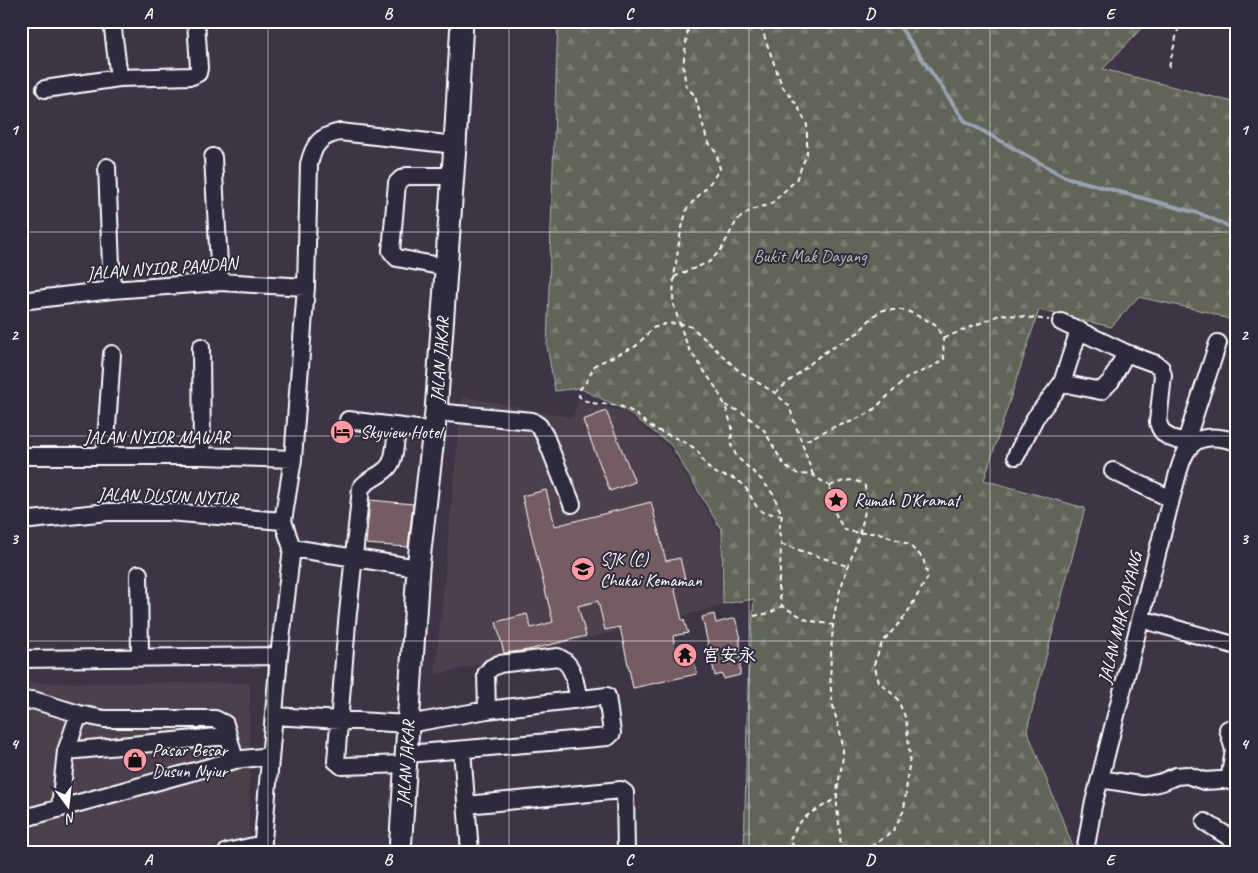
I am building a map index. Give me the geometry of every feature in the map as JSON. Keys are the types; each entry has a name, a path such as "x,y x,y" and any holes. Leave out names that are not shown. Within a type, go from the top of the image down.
{"main road":[{"name":"JALAN JAKAR","path":"400,852 418,568 434,421 455,145 462,21"},
{"name":"JALAN JAKAR","path":"403,817 409,852"}],"street":[{"path":"112,21 119,78"},
{"path":"45,89 119,78 186,76 198,73 196,21"},
{"path":"227,852 262,848 279,656 292,548 283,521 292,459 306,287 308,164 312,152 326,135 340,132 455,145"},
{"path":"213,157 220,282"},
{"path":"107,167 112,290"},
{"path":"445,267 396,258 391,250 398,183 401,178 407,176 452,176"},
{"name":"JALAN NYIOR PANDAN","path":"21,301 112,290 220,282 306,287"},
{"path":"1061,322 1126,353 1156,364 1161,368 1163,374 1158,422 1163,434 1171,439 1189,442 1220,436 1237,442"},
{"path":"1016,456 1035,418 1062,384 1080,330"},
{"name":"JALAN MAK DAYANG","path":"1085,852 1093,806 1171,498 1218,343"},
{"path":"201,347 202,456"},
{"path":"1062,384 1102,391 1111,381 1126,353"},
{"path":"106,456 112,354"},
{"path":"348,420 397,427 434,421 532,421 539,426 545,436 572,504"},
{"path":"274,716 340,720 408,724 487,710 607,696 612,733 608,737 462,750 407,759 342,766 336,761 340,720 354,557 361,488 365,482 389,467 392,461 397,427"},
{"name":"JALAN NYIOR MAWAR","path":"21,456 202,456 292,459"},
{"path":"1113,470 1171,498"},
{"name":"JALAN DUSUN NYIUR","path":"21,521 108,512 167,512 283,521"},
{"path":"292,548 418,568"},
{"path":"139,574 140,658"},
{"path":"1141,619 1237,646"},
{"path":"21,659 279,656"},
{"path":"487,710 486,674 491,668 499,664 558,658 566,661 570,666 579,699"},
{"path":"21,702 33,700 79,714 104,719 215,719 225,724 235,760"},
{"path":"60,807 66,751 79,714"},
{"path":"1100,779 1146,786 1176,776 1186,775 1204,781 1233,780 1234,750 1228,729"},
{"path":"66,751 228,736"},
{"path":"462,750 470,852"},
{"path":"21,819 235,760 270,756"},
{"path":"466,805 621,790 625,793 626,852"},
{"path":"1205,822 1237,842"}],"path":[{"path":"689,21 684,66 686,86 695,96 707,140 716,152 720,170 687,208 680,236 674,277 673,302 689,350 716,388 725,405 732,427 731,445 737,457 762,480 773,494 782,515 779,530 781,544 778,587 782,606 807,620 834,625"},
{"path":"674,277 709,262 721,250 737,220 751,210 770,204 796,180 807,154 807,125 797,105 782,86 759,21"},
{"path":"1169,68 1180,21"},
{"path":"774,393 822,354 859,332 873,316 883,310 905,310 935,324 943,338 944,360 926,370 909,376 871,412 831,428 803,442"},
{"path":"943,338 1002,314 1061,322"},
{"path":"782,515 762,511 755,505 746,487 736,479 719,476 706,466 699,451 692,446 650,426 629,410 620,406 583,401 579,396 580,389 587,382 595,366 636,346 653,328 665,324 679,323 692,327 739,372 774,393 790,406 813,475"},
{"path":"725,405 742,413 764,430 784,465 798,474 813,475 830,486"},
{"path":"830,486 845,480 859,481 865,486 864,516 840,591 834,625 831,690 834,711 841,732 843,756 837,797 841,838 840,850"},
{"path":"830,486 830,500 835,516 845,530 859,533 879,533 908,544 923,558 928,577 906,615 882,643 874,664 879,682 897,698 906,718 910,756 904,810 893,831 871,847 857,852"},
{"path":"781,544 848,566"},
{"path":"754,616 770,613 782,606"},
{"path":"801,852 795,850 790,839 798,824 812,812 825,806 837,797"},
{"path":"831,852 840,850 843,852"}],"shaded area":[{"name":"SJK (C) Chukai Kemaman","path":"462,396 573,418 578,401 623,411 668,447 720,532 722,606 435,675"},
{"name":"Pasar Besar Dusun Nyiur","path":"21,683 250,683 249,841 183,852 39,852 21,836"}],"green space":[{"name":"Bukit Mak Dayang","path":"558,21 1148,21 1103,69 1237,103 1237,322 1208,312 1138,297 1111,327 1039,310 984,480 1085,508 1027,730 1075,852 744,852 748,680 754,599 723,604 722,531 671,445 625,410 579,388 555,391 547,346"}],"building":[{"path":"606,411 635,482 610,491 583,420"},
{"path":"546,490 555,526 651,502 666,561 680,558 685,579 673,582 682,620 684,620 688,633 673,636 676,654 692,652 697,674 633,688 620,627 605,630 598,601 578,606 586,636 528,650 504,653 496,622 527,614 531,628 553,622 522,496"},
{"path":"370,500 413,504 408,547 366,544"},
{"path":"714,614 716,623 735,618 741,638 740,675 724,679 722,674 715,676 702,617"}],"waterway":[{"path":"896,21 965,121 1065,177 1201,214 1237,230"}],"place":[{"name":"Skyview Hotel","path":"342,432"},
{"name":"Rumah D'Kramat","path":"836,500"},
{"name":"SJK (C) Chukai Kemaman","path":"583,569"},
{"name":"宮安永","path":"685,655"},
{"name":"Pasar Besar Dusun Nyiur","path":"135,760"}]}
